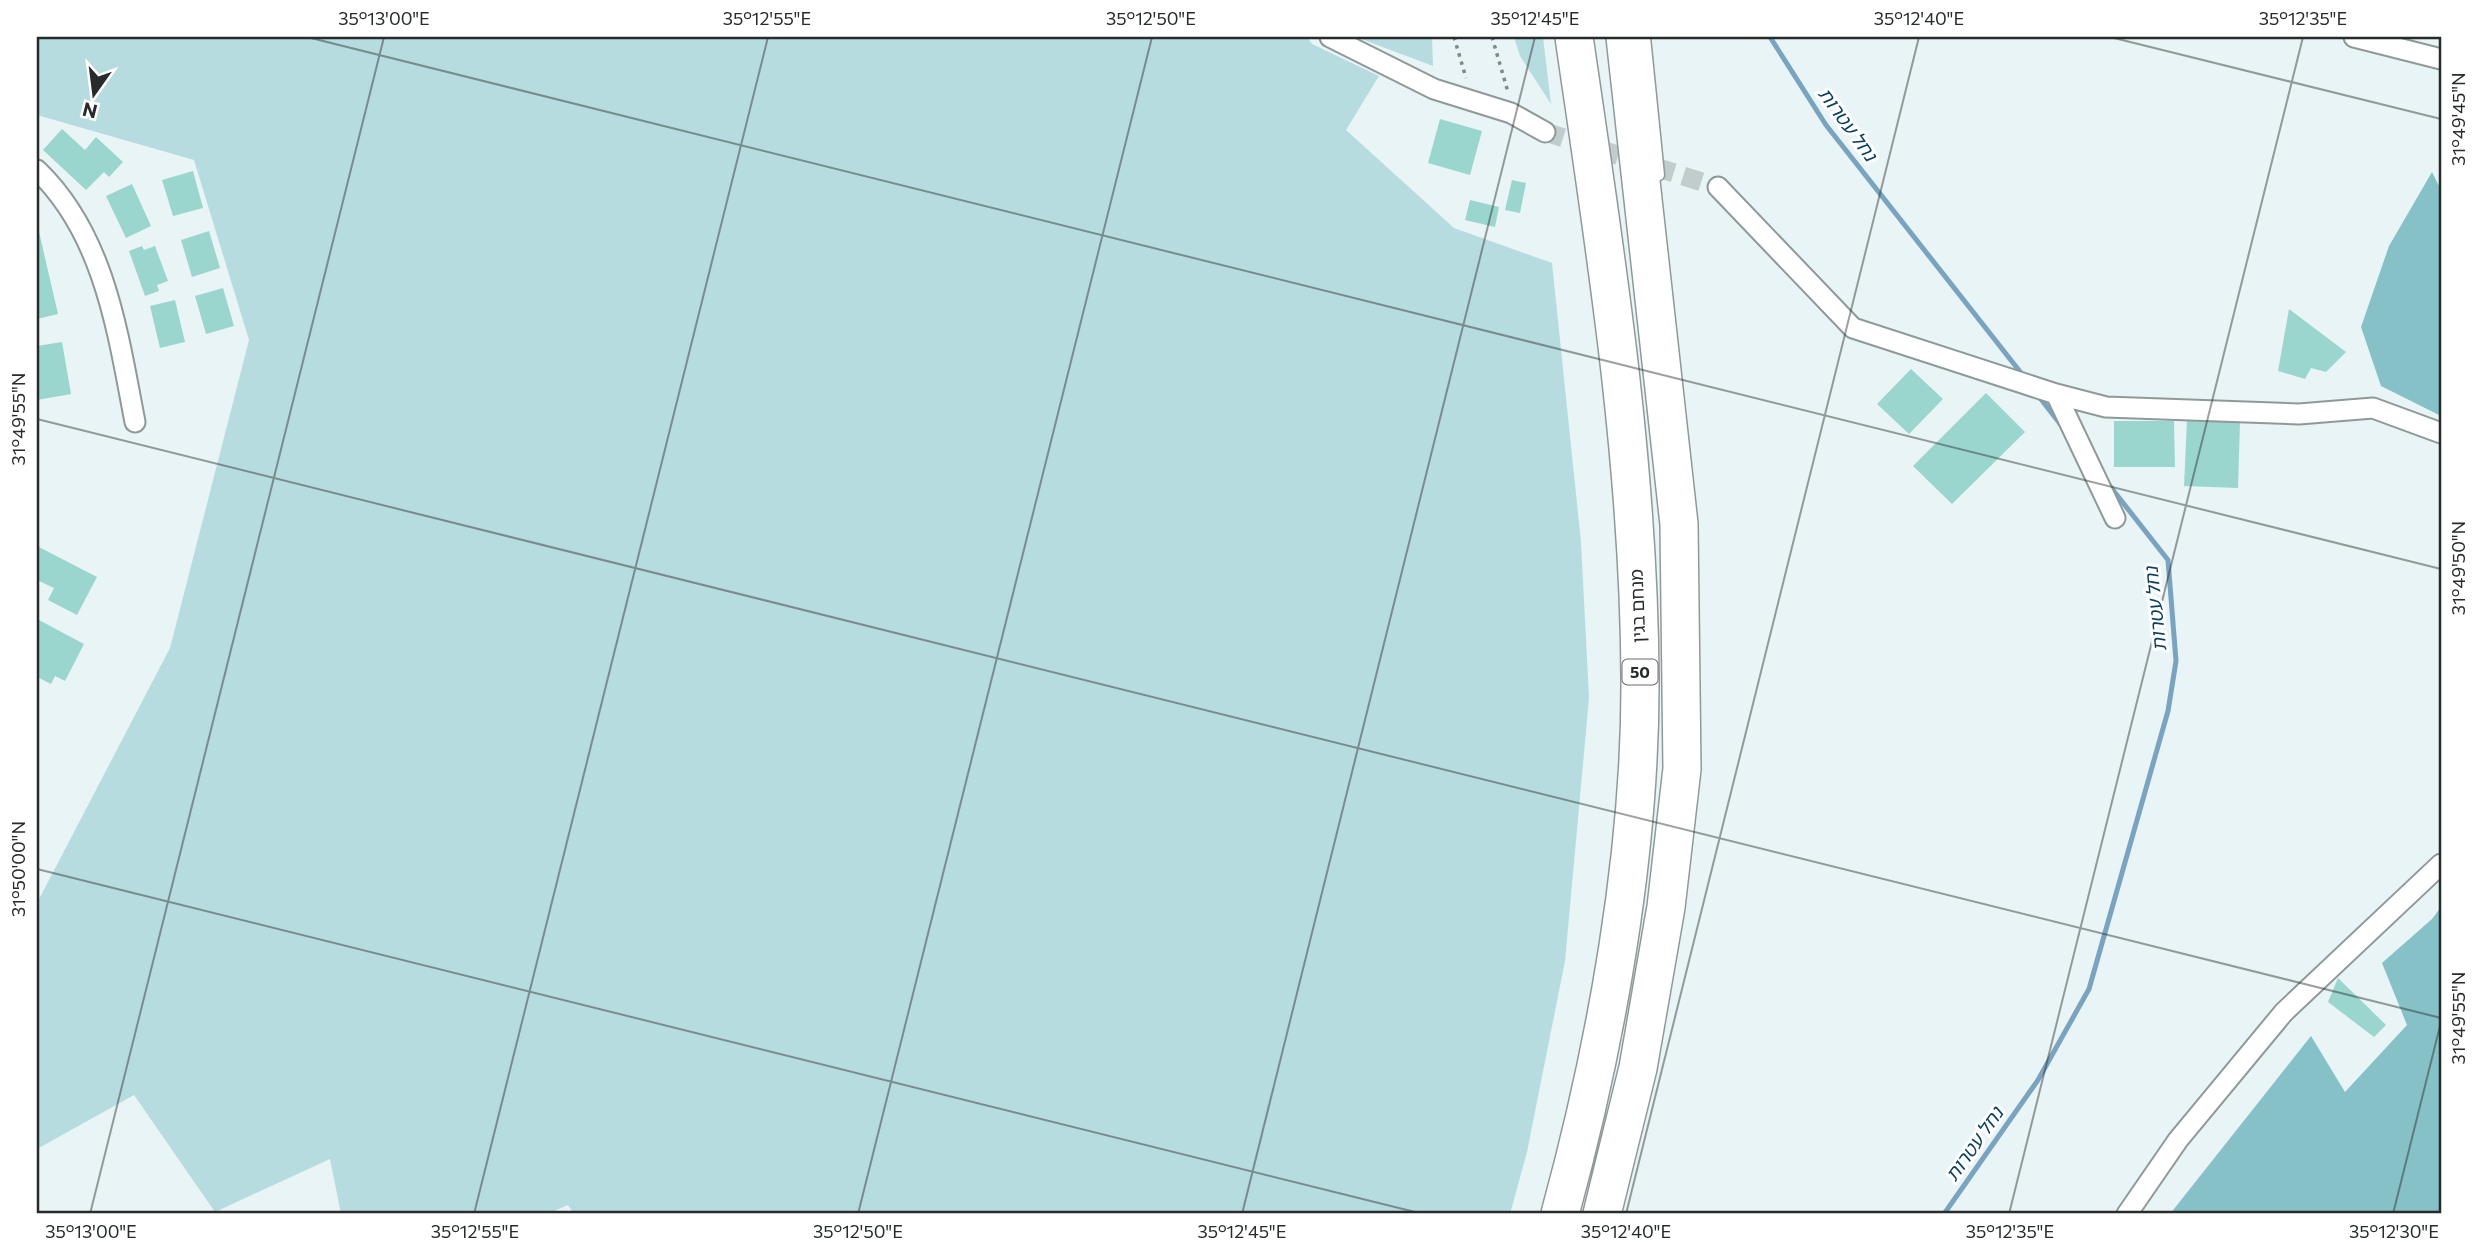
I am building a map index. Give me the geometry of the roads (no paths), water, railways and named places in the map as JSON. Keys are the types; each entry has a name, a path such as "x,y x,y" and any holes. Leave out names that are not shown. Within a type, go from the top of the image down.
{"highway":[{"name":"מנחם בגין","path":"1560,1214 1595,1068 1623,911 1640,680 1636,536 1619,349 1574,37"},
{"name":"50","path":"1602,1214 1638,1068 1666,907 1682,769 1679,524 1625,37"}],"street":[{"path":"1330,37 1434,89 1511,113 1545,132"},
{"path":"2354,37 2441,59"},
{"path":"37,170 71,209 95,259 118,333 135,422"},
{"path":"1718,187 1853,328 2056,394 2106,407 2299,414 2373,408 2441,433"},
{"path":"2056,394 2115,518"},
{"path":"2127,1214 2178,1140 2284,1012 2441,864"}],"lane":[{"path":"1644,37 1659,175"}],"waterway":[{"name":"נחל עטרות","path":"1770,37 1826,125 2025,378"},
{"name":"נחל עטרות","path":"2037,394 2061,425"},
{"name":"נחל עטרות","path":"1944,1214 2038,1080 2089,989 2168,711 2176,661 2168,560 2109,485"}],"tunnel":[{"path":"1545,132 1718,187"}]}
